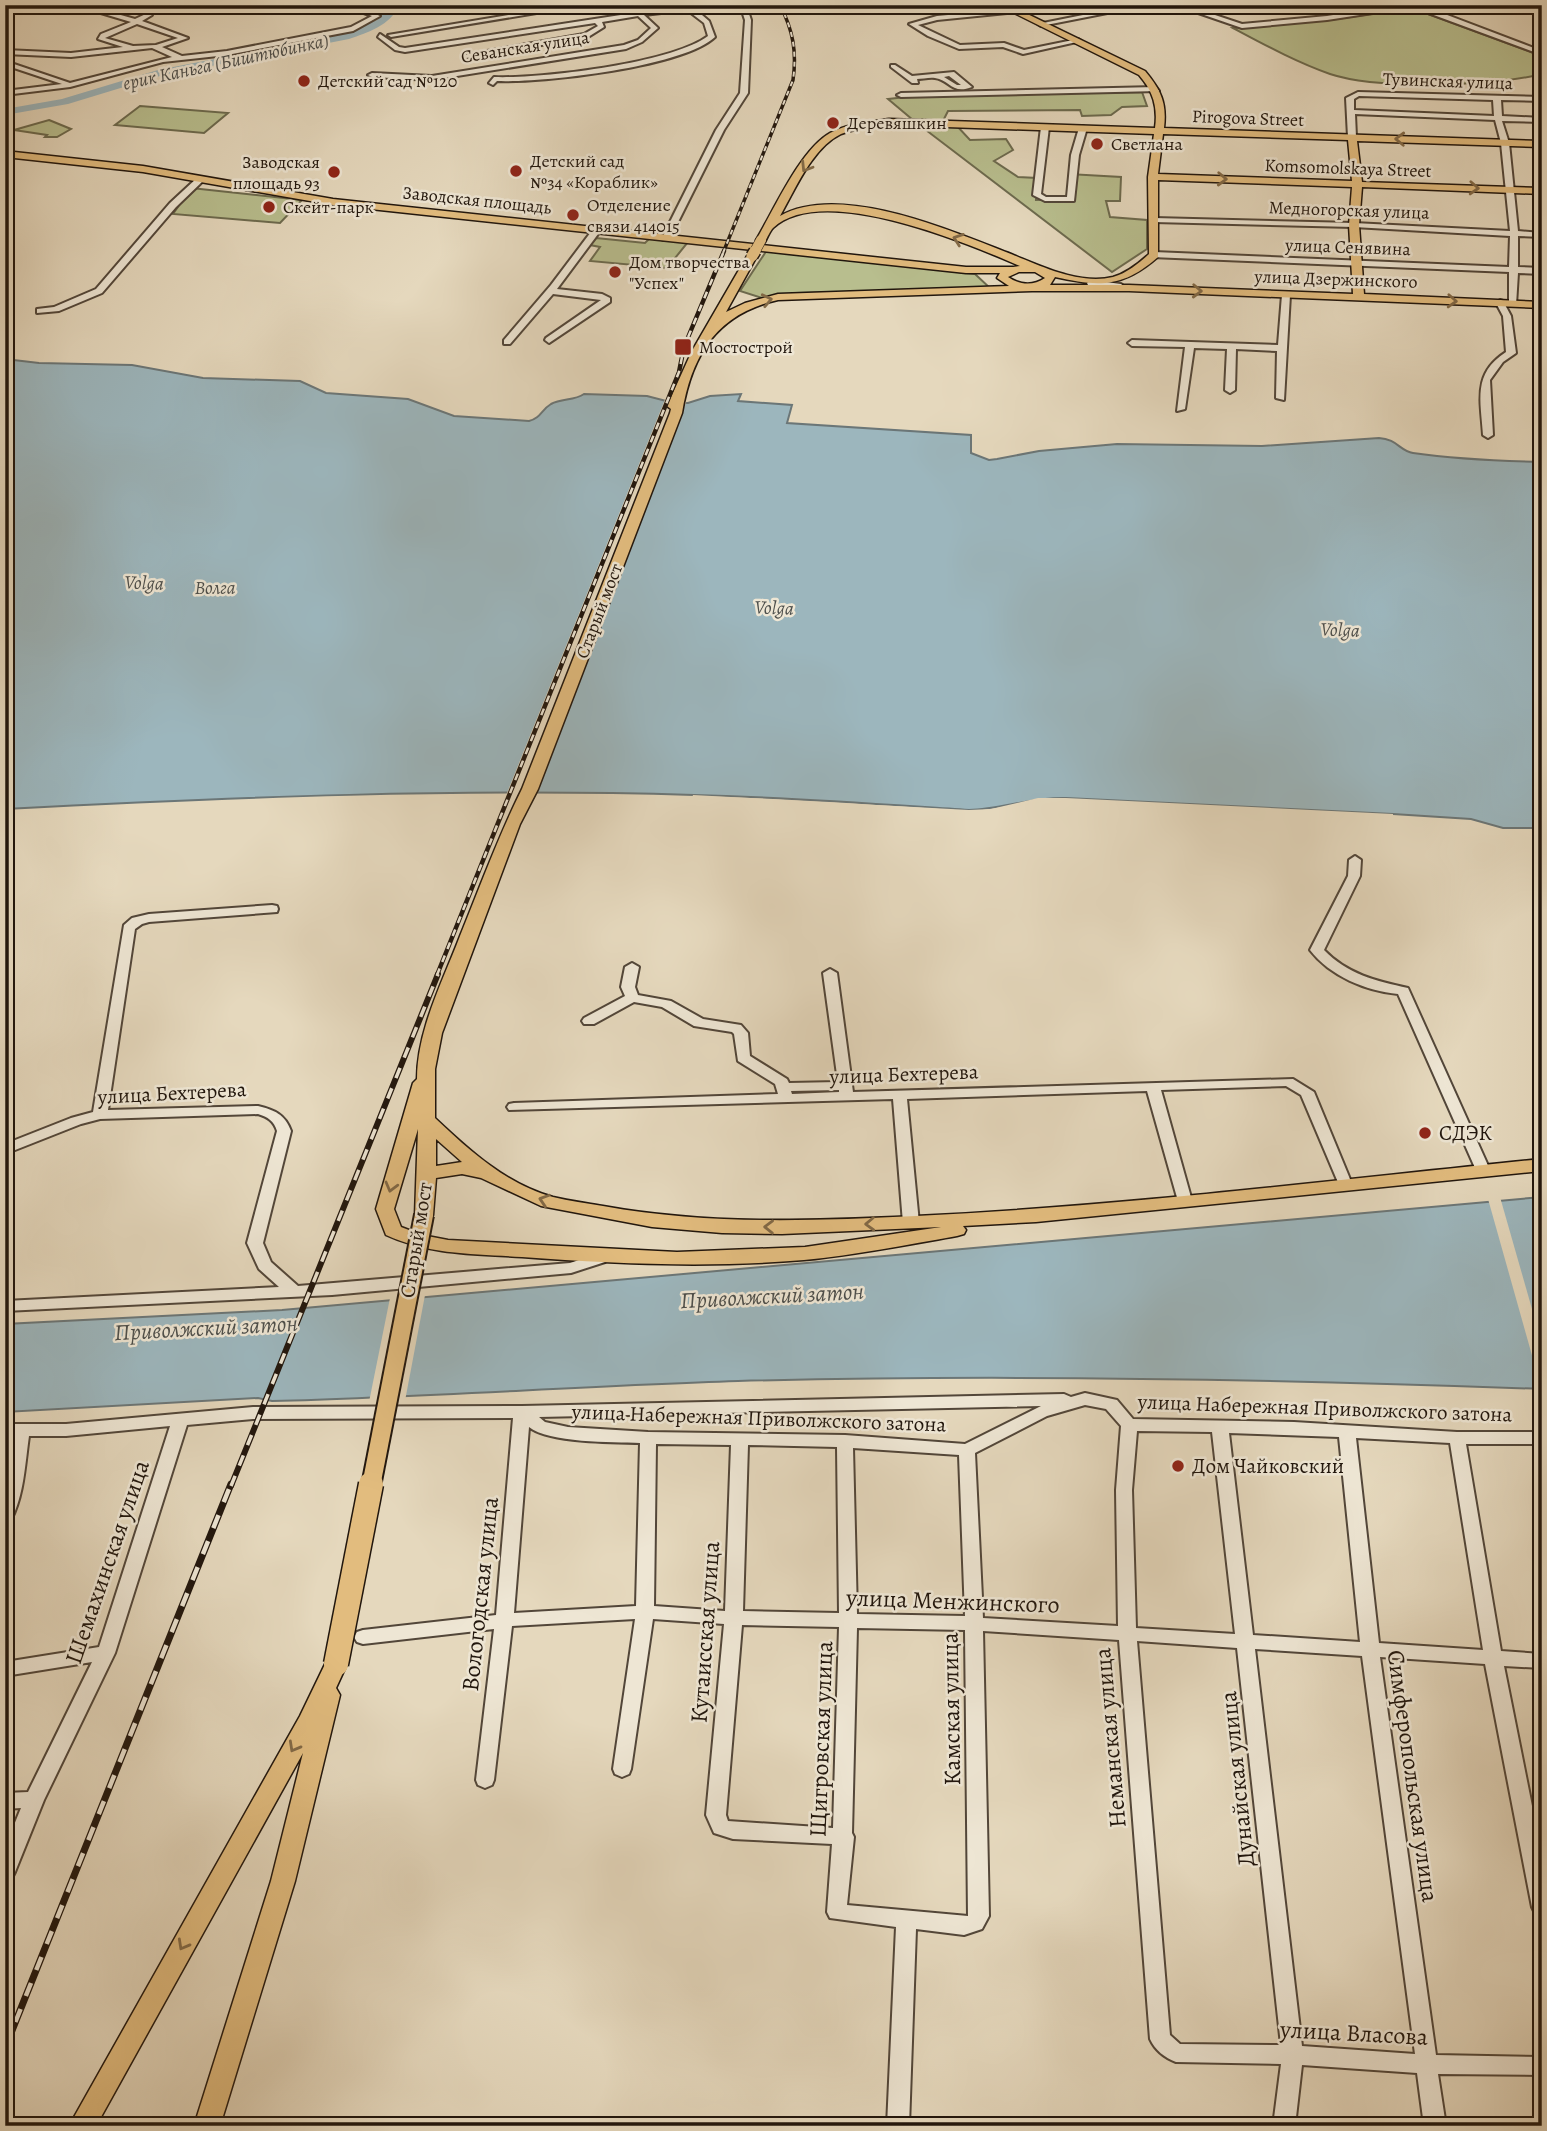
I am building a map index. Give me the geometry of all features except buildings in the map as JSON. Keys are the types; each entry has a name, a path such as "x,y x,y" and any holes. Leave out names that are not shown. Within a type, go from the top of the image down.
{"main road":[{"path":"769,227 789,216 818,209 872,211 974,244 1040,270 1091,283 1117,280 1137,270 1154,255 1153,177 1161,117 1156,89 1132,67 1002,5"},
{"name":"Pirogova Street","path":"828,137 849,129 889,122 1542,144"},
{"name":"Старый мост","path":"600,1258 406,1239 393,1231 385,1209 418,1121 433,1033 450,983 512,824 540,764 671,426 688,373 761,240 815,153 828,137"},
{"path":"1352,137 1357,184 1354,225 1359,297"},
{"name":"Заводская площадь","path":"5,154 144,169 324,201 966,270"},
{"name":"Komsomolskaya Street","path":"1153,177 1542,191"},
{"path":"966,270 1028,287"},
{"path":"709,332 720,319 740,307 778,298 1028,287 1049,282 1050,277 1040,270 966,270"},
{"path":"1004,280 1004,274 1012,270"},
{"name":"улица Дзержинского","path":"1028,287 1129,288 1542,304"},
{"path":"418,1121 491,1175 517,1191 548,1202 652,1221 782,1228 1037,1216 1542,1165"},
{"name":"Старый мост","path":"336,1664 424,1215 427,1173 418,1121"},
{"path":"427,1173 462,1168 491,1175"},
{"path":"600,1258 683,1259 846,1249 1037,1216"},
{"path":"88,2114 303,1731 336,1664"},
{"path":"207,2126 283,1881 309,1785 336,1664"}],"street":[{"path":"5,52 71,55 156,47 185,38 77,5"},
{"path":"5,93 71,85 181,58 208,56 353,29 377,16 353,6 330,5"},
{"path":"391,35 582,5"},
{"path":"380,36 397,49 405,50 684,6 720,5"},
{"path":"666,237 720,130 744,93 748,20 743,5"},
{"path":"1041,24 1145,5"},
{"path":"1178,5 1242,26 1327,18 1412,5 1542,53"},
{"path":"493,83 494,79 500,78 521,80 668,56 708,43 712,37 711,29 705,19 684,6"},
{"path":"1015,12 912,24 959,47 1004,45 1023,52 1078,41"},
{"name":"Севанская улица","path":"372,75 432,78 626,47 640,41 656,26 639,13"},
{"path":"133,48 101,39 103,35 150,14"},
{"path":"527,14 552,26 612,66"},
{"path":"466,56 590,34 600,28 601,24 596,20"},
{"path":"156,47 181,58"},
{"path":"5,63 71,85"},
{"path":"893,66 934,94"},
{"path":"910,78 937,75"},
{"path":"901,95 1156,89"},
{"name":"Тувинская улица","path":"1351,112 1350,98 1354,95 1542,99"},
{"path":"1488,435 1485,380 1500,360 1511,354 1506,303 1512,270 1514,234 1505,143 1498,119 1497,98"},
{"path":"1352,137 1351,112 1542,120"},
{"path":"1045,127 1037,195 1045,199 1071,199 1075,155 1083,128"},
{"path":"40,311 56,309 99,292 173,205 200,180"},
{"name":"Медногорская улица","path":"1154,220 1354,225 1542,235"},
{"path":"506,342 597,230"},
{"name":"улица Сенявина","path":"1154,255 1542,271"},
{"path":"1091,283 1129,288"},
{"path":"549,340 607,300 602,297 550,291"},
{"path":"1281,398 1286,295"},
{"path":"1132,343 1282,348"},
{"path":"1180,409 1190,346"},
{"path":"1230,390 1232,348"},
{"path":"1355,860 1354,876 1317,950 1323,959 1372,986 1404,991 1483,1170"},
{"path":"100,1115 129,928 137,921 149,918 272,909"},
{"path":"632,967 628,987 632,998"},
{"path":"830,973 846,1091"},
{"path":"589,1021 632,998 666,1004 699,1023 736,1028 741,1033 743,1058 785,1092"},
{"name":"улица Бехтерева","path":"514,1107 785,1092 846,1091 900,1095 1281,1082 1295,1084 1307,1092 1345,1184"},
{"path":"1153,1087 1185,1201"},
{"path":"900,1095 911,1223"},
{"name":"улица Бехтерева","path":"5,1149 76,1121 100,1115 258,1110 278,1119 284,1131 255,1243 264,1265 292,1290"},
{"path":"5,1306 332,1290 571,1268 600,1258"},
{"path":"5,1516 13,1490 13,1430 66,1430 253,1413 522,1412 1085,1399"},
{"name":"улица Набережная Приволжского затона","path":"522,1412 540,1427 555,1431 648,1438 845,1441 967,1450 1041,1412 1085,1399 1098,1399 1111,1404 1129,1425 1294,1428 1457,1438 1542,1438"},
{"name":"Вологодская улица","path":"485,1780 504,1620 522,1412"},
{"name":"Шемахинская улица","path":"5,1872 34,1800 106,1653 181,1418"},
{"name":"Неманская улица","path":"1129,1425 1124,1490 1127,1633 1159,2033 1165,2045"},
{"name":"Дунайская улица","path":"1220,1428 1244,1642 1249,1658 1293,2055 1284,2126"},
{"name":"Симферопольская улица","path":"1347,1432 1370,1648 1435,2126"},
{"path":"622,1769 645,1612 648,1438"},
{"path":"1457,1438 1494,1657 1542,1907"},
{"name":"Кутаисская улица","path":"740,1439 734,1618 716,1815 721,1827 733,1831 844,1837"},
{"name":"Щигровская улица","path":"845,1441 849,1622 844,1837 838,1912 906,1921"},
{"name":"Камская улица","path":"906,1921 964,1926 975,1923 979,1916 974,1624 967,1450"},
{"name":"улица Менжинского","path":"363,1637 504,1620 645,1612 734,1618 974,1624 1542,1661"},
{"path":"5,1669 106,1653"},
{"path":"5,1801 34,1800"},
{"path":"898,2126 906,1921"},
{"name":"улица Власова","path":"1165,2045 1176,2053 1293,2055 1427,2064 1542,2066"}],"green space":[{"path":"1412,8 1542,56 1542,74 1495,81 1436,84 1351,79 1305,64 1233,28 1337,19"},
{"path":"1142,92 1147,106 1122,107 1111,115 1082,116 1080,110 948,111 943,121 913,120 888,99 915,96"},
{"path":"140,106 228,113 204,133 115,125"},
{"path":"49,120 71,129 57,137 14,130"},
{"path":"918,124 957,126 970,140 1006,139 1013,150 994,161 1018,177 1037,178 1036,200 1071,199 1069,174 1121,177 1120,201 1106,201 1110,217 1147,220 1147,249 1112,272"},
{"path":"191,188 302,200 280,223 173,214"},
{"path":"596,238 645,243 650,238 688,242 667,268 590,261 600,247 590,245"},
{"path":"767,250 975,274 991,289 796,293 762,298 740,291"}],"water":[{"name":"Волга","path":"5,359 39,363 132,365 203,378 300,381 326,393 408,399 454,416 529,421 551,404 584,394 647,396 688,403 710,396 741,394 738,401 792,405 787,423 971,435 971,453 989,460 1039,451 1117,444 1262,446 1379,438 1390,440 1413,453 1542,462 1542,828 1503,828 1471,819 1393,814 1066,798 969,810 728,796 435,793 263,797 5,809"},
{"name":"Приволжский затон","path":"1542,1197 1542,1389 1140,1379 838,1379 680,1383 272,1401 258,1398 5,1412 5,1324 282,1310"}],"pier":[{"path":"666,397 687,400 534,798 505,798"},
{"path":"693,795 969,810 991,809 1038,798 1066,798 1393,814 1393,817 1045,801 969,814 692,798"},
{"path":"1500,1197 1542,1344 1542,1391 1488,1199"},
{"path":"425,1295 405,1401 369,1402 390,1298"}],"waterway":[{"name":"ерик Каньга (Биштюбинка)","path":"5,112 64,102 158,73 345,37 381,22 392,12 395,5"}],"railway":[{"path":"723,253 793,80 793,41 780,5"},
{"path":"437,975 679,372 684,347 724,251"},
{"path":"231,1486 438,974"},
{"path":"5,2048 231,1484"}],"place":[{"name":"Детский сад №120","path":"304,81"},
{"name":"Деревяшкин","path":"833,123"},
{"name":"Светлана","path":"1097,144"},
{"name":"Детский сад №34 «Кораблик»","path":"516,171"},
{"name":"Заводская площадь 93","path":"334,172"},
{"name":"Скейт-парк","path":"269,207"},
{"name":"Отделение связи 414015","path":"573,215"},
{"name":"Дом творчества \"Успех\"","path":"615,272"},
{"name":"Мостострой","path":"683,347"},
{"name":"СДЭК","path":"1425,1133"},
{"name":"Дом Чайковский","path":"1178,1466"}],"water label":[{"name":"Volga","path":"144,583"},
{"name":"Volga","path":"774,608"},
{"name":"Volga","path":"1340,630"}]}
